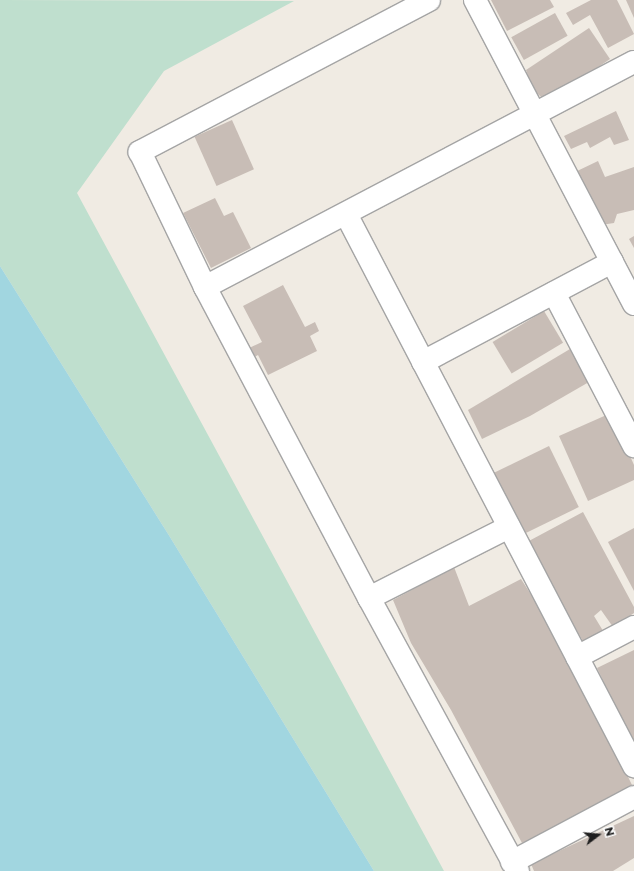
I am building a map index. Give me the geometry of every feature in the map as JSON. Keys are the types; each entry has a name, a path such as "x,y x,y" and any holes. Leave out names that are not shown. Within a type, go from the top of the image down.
{"street":[{"path":"429,0 140,152 205,288 369,598 515,866 634,797"},
{"path":"476,0 634,304"},
{"path":"205,288 634,62"},
{"path":"346,214 634,766"},
{"path":"423,362 612,262"},
{"path":"554,293 634,446"},
{"path":"369,598 509,527"},
{"path":"577,657 634,627"}],"green space":[{"path":"0,0 294,1 164,71 77,193 444,871 374,871 170,537 0,266"}],"water":[{"path":"0,266 170,537 374,871 0,871"}],"building":[{"path":"491,0 550,0 554,7 507,31"},
{"path":"591,0 617,0 634,34 608,48 590,15 573,25 566,13"},
{"path":"626,0 634,0 634,18"},
{"path":"555,13 568,36 524,60 511,37"},
{"path":"589,28 610,59 547,102 532,89 526,70"},
{"path":"616,111 629,140 614,145 610,137 590,148 587,142 571,149 564,136"},
{"path":"232,120 254,169 217,186 195,137"},
{"path":"598,161 605,177 634,167 634,210 617,214 614,223 601,225 573,173"},
{"path":"215,198 224,216 233,212 251,248 211,268 183,213"},
{"path":"634,236 634,248 629,239"},
{"path":"283,285 305,327 315,322 319,331 310,336 317,351 268,375 258,355 251,359 247,349 262,342 243,306"},
{"path":"544,311 563,343 512,374 493,342"},
{"path":"570,349 589,382 530,416 482,439 468,410"},
{"path":"611,413 634,465 634,480 588,501 559,436"},
{"path":"549,446 579,507 521,535 491,474"},
{"path":"583,512 634,607 634,613 613,627 601,610 594,616 605,634 585,645 527,542"},
{"path":"634,528 634,591 608,542"},
{"path":"454,567 469,606 521,579 566,649 632,785 583,815 522,843 451,710 411,643 393,600"},
{"path":"634,650 634,745 597,668"},
{"path":"634,816 634,858 613,871 534,871 531,864"}]}
